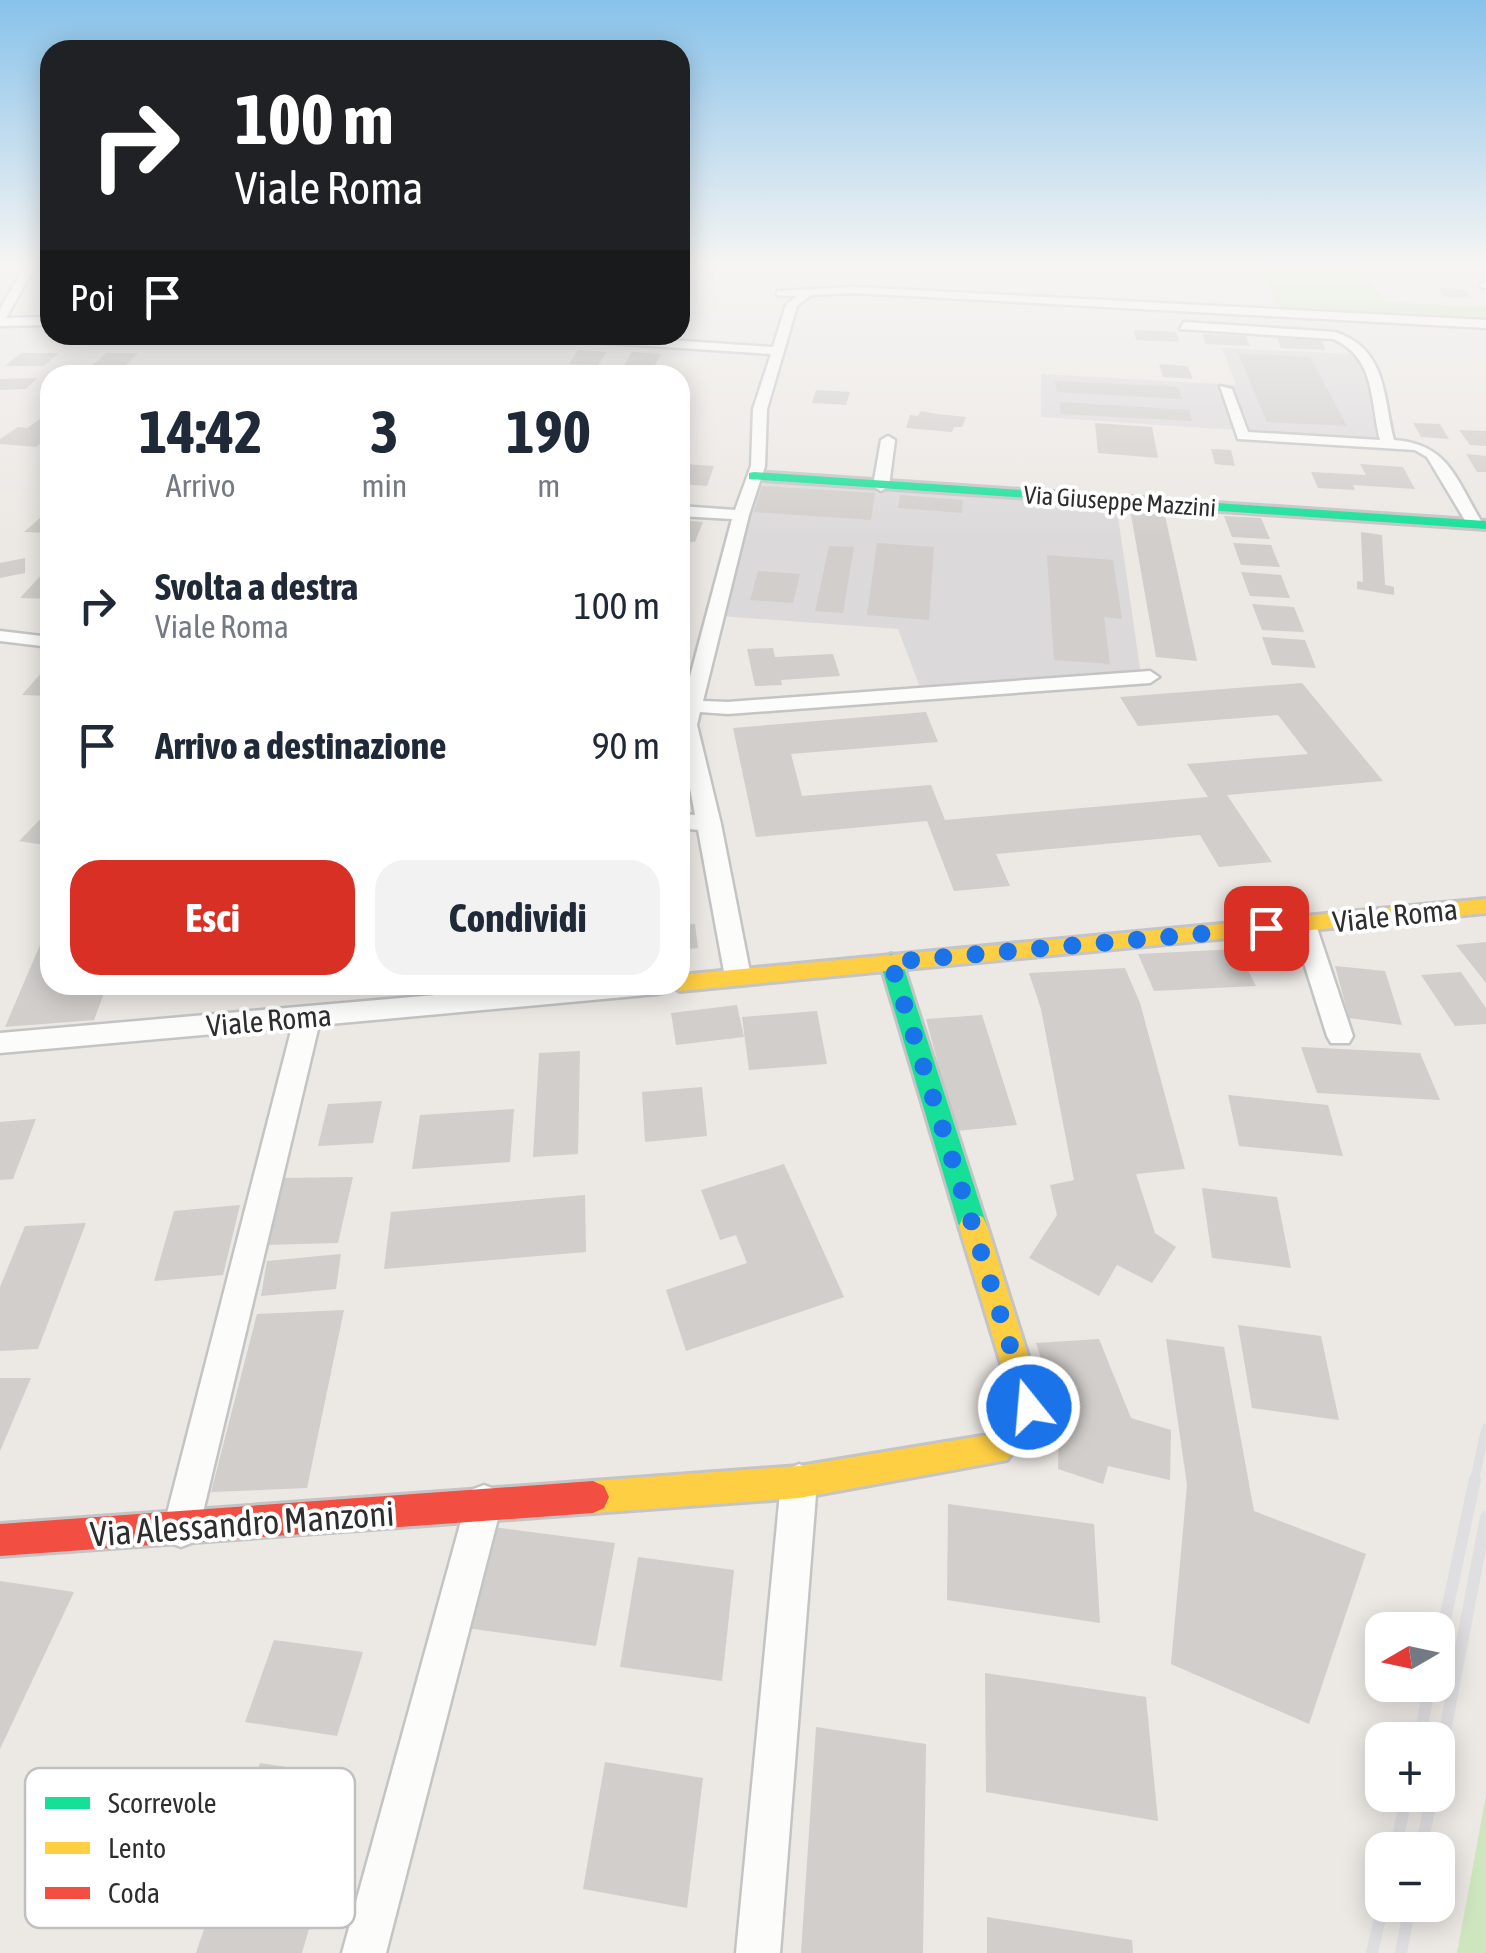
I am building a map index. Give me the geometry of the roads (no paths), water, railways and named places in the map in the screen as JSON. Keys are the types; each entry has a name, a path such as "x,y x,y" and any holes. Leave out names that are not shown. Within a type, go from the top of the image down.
{"street":[{"path":"690,697 760,452 760,409 774,357"},
{"path":"1368,357 1383,404 1383,429 1388,445"},
{"path":"1226,389 1242,436 1418,446 1432,454 1480,525"},
{"path":"881,486 888,440"},
{"name":"Via Giuseppe Mazzini","path":"754,476 1480,525"},
{"path":"690,512 741,515"},
{"path":"0,636 40,641"},
{"path":"690,711 1150,678"},
{"path":"690,730 738,977"},
{"path":"690,822 710,824"},
{"name":"Viale Roma","path":"690,982 1486,906"},
{"name":"Viale Roma","path":"1304,925 1340,1036"},
{"name":"Via Alessandro Manzoni","path":"0,1540 798,1482 996,1449 1029,1407 891,962"},
{"name":"Viale Roma","path":"0,1042 308,1017 405,997 447,995"},
{"path":"181,1529 308,1017"},
{"path":"758,1953 798,1482"},
{"path":"364,1953 484,1504"}],"railway":[{"path":"1474,1482 1486,1428"},
{"path":"1447,1612 1475,1479"},
{"path":"1447,1722 1486,1517"},
{"path":"1423,1722 1427,1702"},
{"path":"1399,1832 1403,1812"},
{"path":"1425,1832 1429,1812"},
{"path":"1372,1953 1379,1922"},
{"path":"1401,1953 1407,1922"}]}
